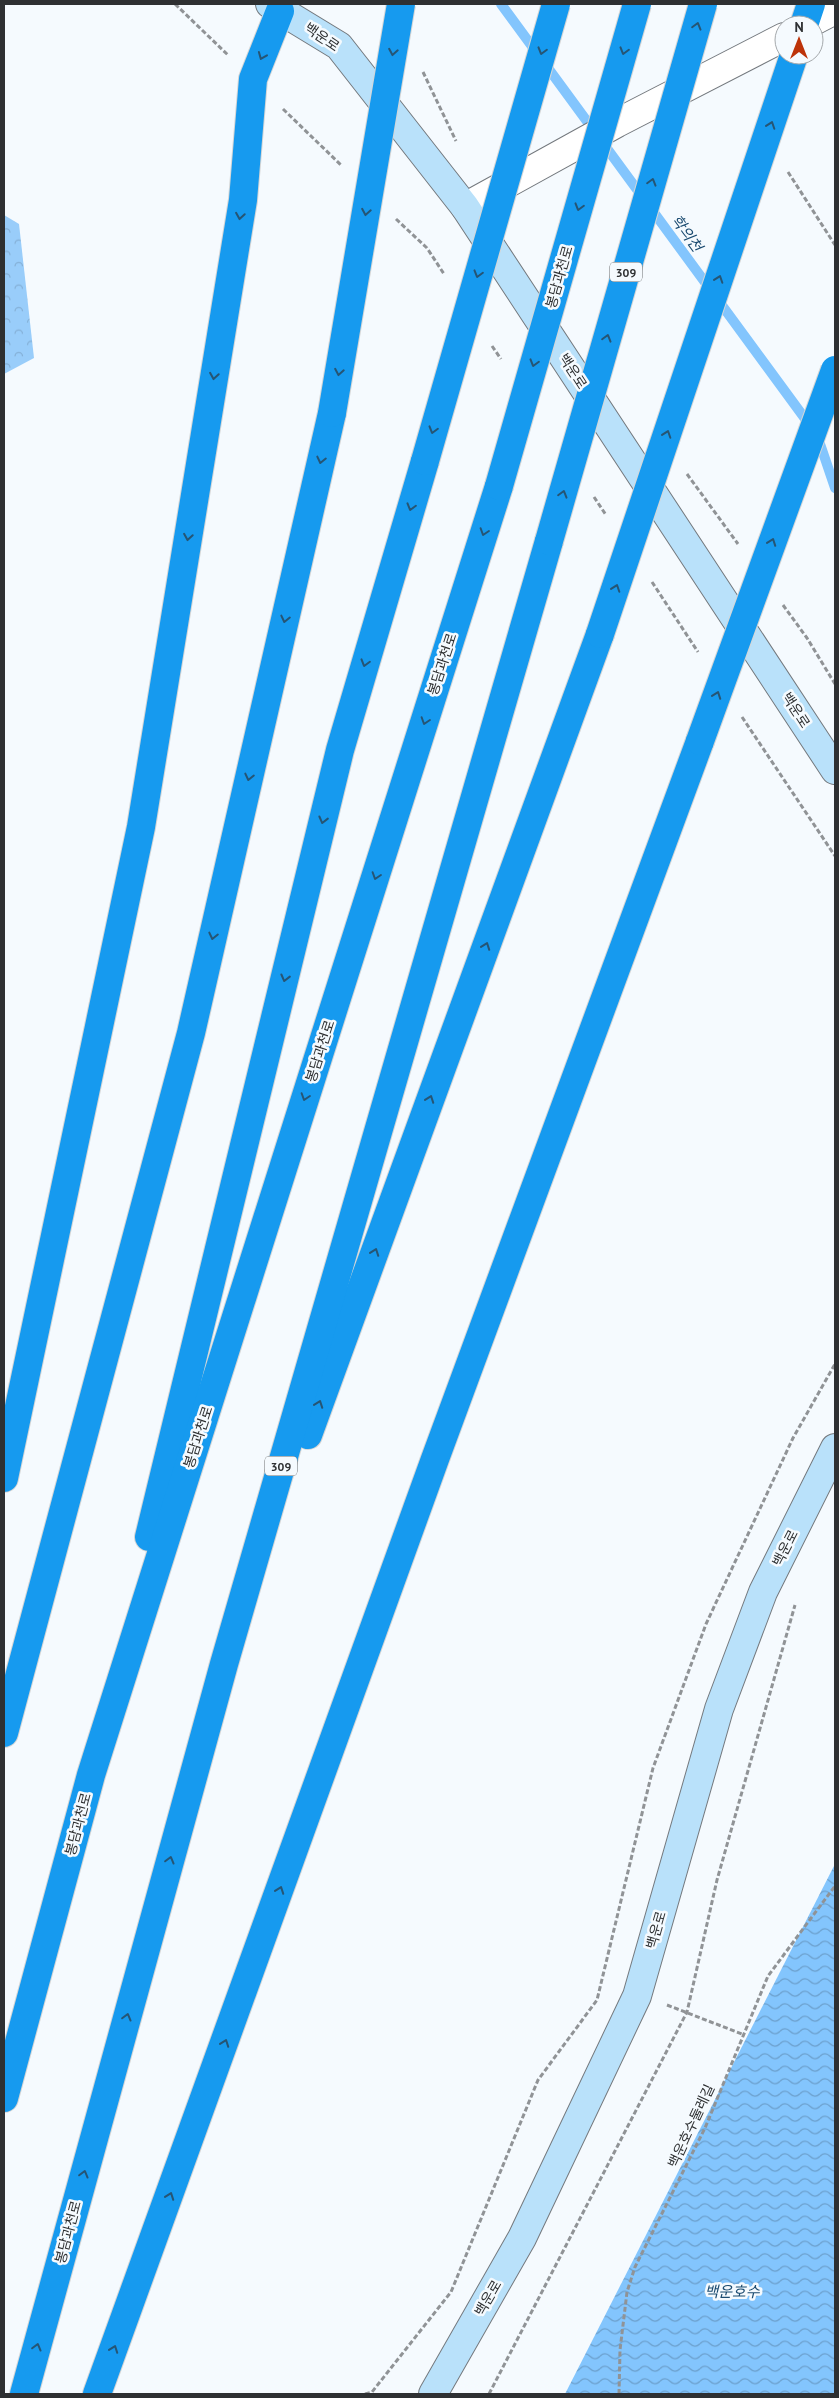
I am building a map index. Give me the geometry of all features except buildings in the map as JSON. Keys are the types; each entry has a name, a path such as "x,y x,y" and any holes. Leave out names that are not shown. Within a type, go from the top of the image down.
{"highway":[{"path":"4,1733 191,1033 332,413 401,4"},
{"path":"91,1776 340,750 556,4"},
{"name":"봉담과천로","path":"4,2098 91,1776 499,486 637,4"},
{"name":"봉담과천로","path":"24,2394 224,1664 703,4"},
{"path":"4,1478 142,827 242,200 253,79 277,6"},
{"name":"봉담과천로","path":"224,1664 600,634 791,65"},
{"path":"98,2394 432,1468 835,370"}],"main road":[{"name":"백운로","path":"277,6 339,46 465,207 835,770"},
{"name":"백운로","path":"433,2394 522,2238 637,1996 719,1709 763,1592 835,1448"}],"street":[{"path":"465,207 555,159 617,123 774,42"}],"path":[{"path":"365,2394 372,2392 450,2292 538,2080 597,2000 653,1768 702,1632 793,1438 835,1364"},
{"name":"백운호수둘레길","path":"619,2394 620,2350 627,2292 635,2267 705,2128 742,2034 768,1976 835,1886"},
{"path":"637,1996 686,2012 742,2034"}],"green space":[{"path":"4,215 19,224 34,358 4,374"}],"water":[{"name":"백운호수","path":"835,1864 835,2394 565,2394"}],"waterway":[{"name":"학의천","path":"501,4 817,435 835,488"}]}
